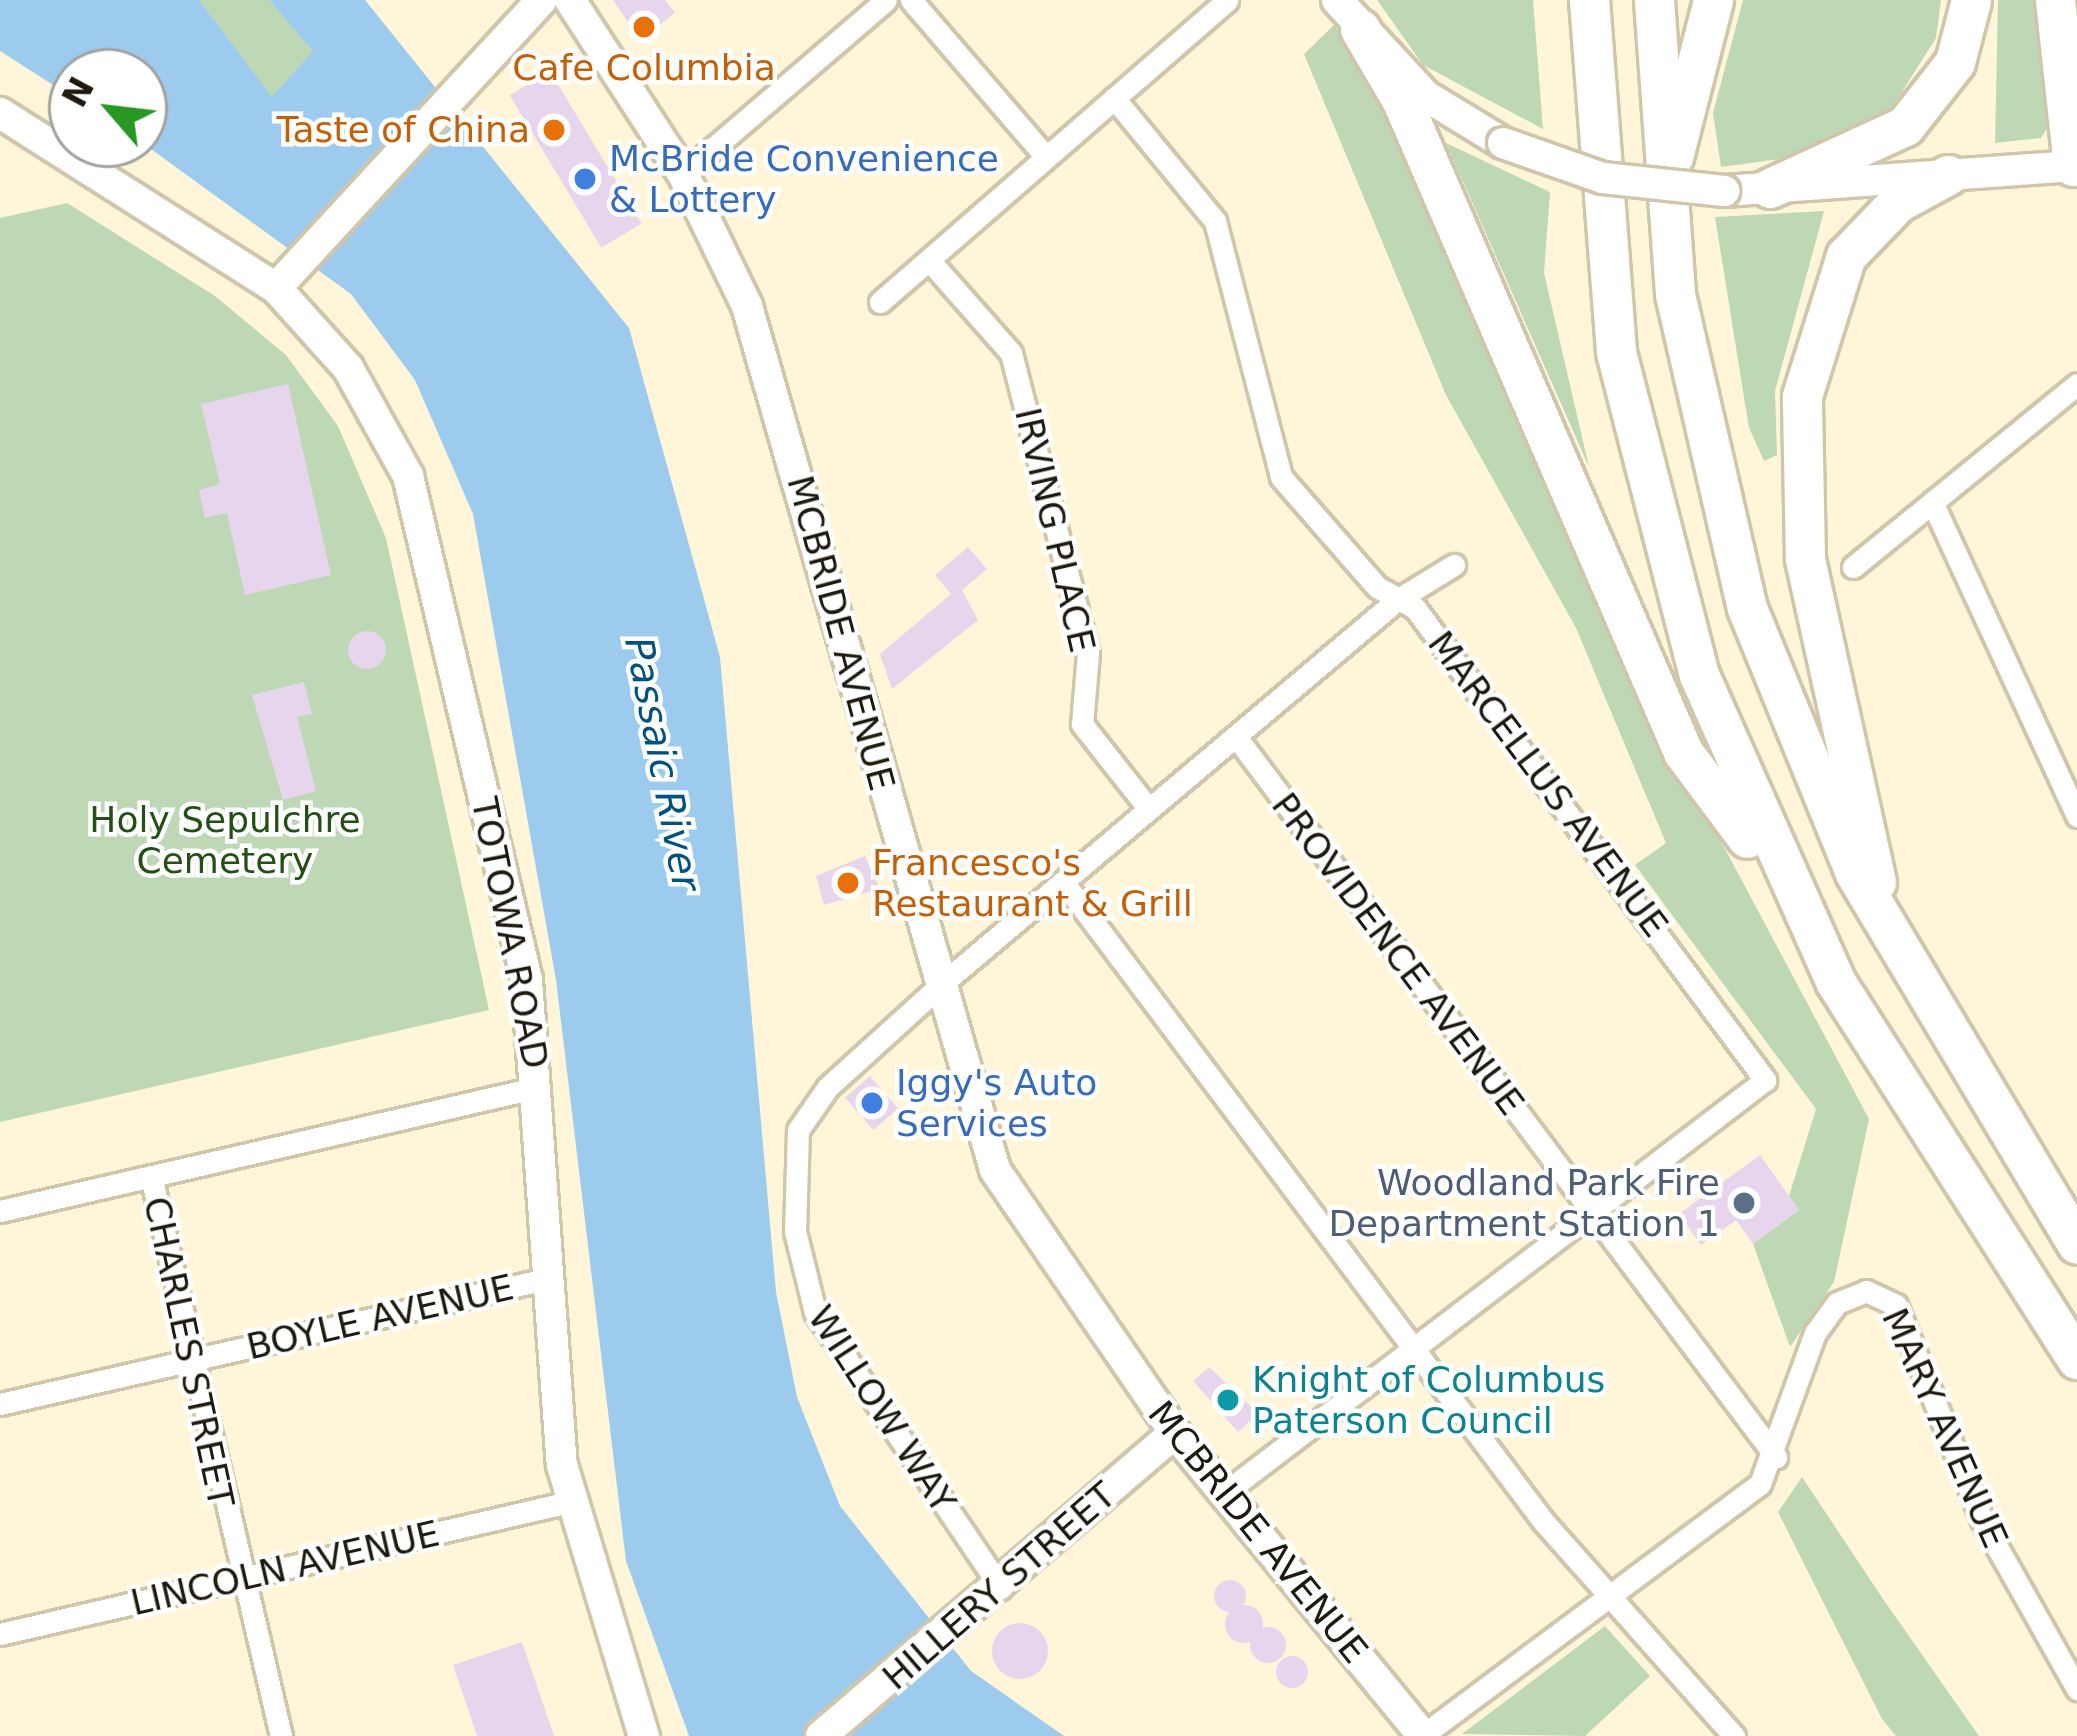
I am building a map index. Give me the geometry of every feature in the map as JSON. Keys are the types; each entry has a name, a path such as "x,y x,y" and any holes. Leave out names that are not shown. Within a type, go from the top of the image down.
{"highway":[{"path":"1570,0 1590,98"},
{"path":"1589,0 1590,98 1606,286 1642,483 1699,675 1792,898"},
{"path":"1654,0 1663,201 1701,435 1747,608 1888,937 2077,1244"},
{"path":"1663,201 1713,0"},
{"path":"1770,188 1905,126 1955,62 1971,0"},
{"path":"2055,0 2075,166"},
{"path":"1348,15 1402,101 1683,752 1792,898 1941,1159 2077,1359"},
{"path":"1888,937 1805,559 1800,417 1816,327 1846,256 1898,202 1948,175"}],"street":[{"path":"283,279 542,0"},
{"name":"MCBRIDE AVENUE","path":"570,0 683,174 762,349 937,988 994,1170 1175,1433 1423,1736"},
{"path":"683,174 886,0"},
{"path":"911,0 1046,158"},
{"path":"880,302 1227,0"},
{"path":"1348,15 1426,96 1503,142 1603,178 1724,191 2075,166"},
{"name":"MARCELLUS AVENUE","path":"1114,98 1215,221 1270,460 1456,660 1764,1074 1741,1105 1593,1216"},
{"name":"TOTOWA ROAD","path":"0,113 177,221 283,279 372,404 422,517 526,980 539,1087 569,1502 644,1736"},
{"name":"IRVING PLACE","path":"928,260 1011,353 1088,653 1082,724 1149,809"},
{"path":"1853,567 2077,384"},
{"path":"1932,502 2077,816"},
{"name":"WILLOW WAY","path":"1001,1588 815,1312 795,1231 790,1170 810,1110 937,988 1397,600 1454,565"},
{"name":"PROVIDENCE AVENUE","path":"1237,738 1776,1457"},
{"path":"1064,883 1414,1352 1610,1596 1735,1736"},
{"path":"0,1211 539,1087"},
{"name":"CHARLES STREET","path":"151,1176 238,1579 281,1736"},
{"path":"1223,1494 1593,1216"},
{"name":"BOYLE AVENUE","path":"0,1404 550,1278"},
{"name":"MARY AVENUE","path":"1776,1457 1824,1317 1853,1294 1884,1294 1983,1522 2077,1689"},
{"name":"HILLERY STREET","path":"821,1736 953,1630 1175,1433"},
{"path":"1423,1736 1750,1492 1776,1457"},
{"name":"LINCOLN AVENUE","path":"0,1634 569,1502"}],"green space":[{"path":"199,0 269,0 314,51 272,98"},
{"path":"1377,0 1533,0 1543,129 1423,65"},
{"path":"1743,0 1941,0 1936,38 1886,117 1817,154 1721,167 1713,113"},
{"path":"1998,0 2039,0 2053,119 2041,138 1995,143"},
{"path":"1334,25 1367,69 1659,725 1869,1119 1834,1282 1790,1347 1753,1244 1799,1210 1789,1196 1816,1109 1635,865 1666,843 1576,628 1446,395 1304,54"},
{"path":"1446,143 1550,192 1544,273 1589,467"},
{"name":"Holy Sepulchre Cemetery","path":"67,203 215,296 286,355 338,426 386,538 489,1010 0,1122 0,218"},
{"path":"1824,211 1775,391 1777,455 1764,461 1749,428 1715,217"},
{"path":"1802,1477 1979,1736 1896,1736 1882,1719 1778,1512"},
{"path":"1605,1626 1650,1676 1585,1736 1462,1734"}],"water":[{"name":"Passaic River","path":"0,0 199,0 272,97 313,51 269,0 365,0 629,328 720,657 776,1292 797,1397 840,1506 971,1671 1064,1736 689,1736 626,1561 556,980 473,514 415,380 351,294 168,161 168,48 48,48 48,82 0,51"}],"building":[{"name":"Cafe Columbia","path":"613,0 665,0 675,12 641,42"},
{"path":"550,71 642,224 601,248 510,95"},
{"path":"288,384 331,575 245,595 227,513 205,518 199,490 220,484 201,404"},
{"path":"968,547 987,569 962,590 978,620 892,689 880,654 951,594 935,575"},
{"path":"367,631 381,636 386,650 381,664 367,669 353,664 348,650 353,636"},
{"path":"304,682 312,714 297,717 316,791 283,800 252,695"},
{"name":"Francesco's Restaurant & Grill","path":"865,856 880,889 824,905 816,876"},
{"name":"Iggy's Auto Services","path":"870,1076 898,1108 873,1130 845,1098"},
{"name":"Woodland Park Fire Department Station 1","path":"1760,1155 1799,1210 1753,1244 1736,1220 1701,1245 1679,1214"},
{"name":"Knight of Columbus Paterson Council","path":"1209,1367 1258,1413 1238,1432 1193,1381"},
{"path":"1230,1580 1241,1585 1246,1596 1241,1607 1230,1612 1219,1607 1214,1596 1219,1585"},
{"path":"1244,1605 1258,1610 1263,1624 1258,1638 1244,1643 1230,1638 1225,1624 1230,1610"},
{"path":"1020,1623 1040,1631 1048,1651 1040,1671 1020,1679 1000,1671 992,1651 1000,1631"},
{"path":"1268,1627 1281,1632 1286,1645 1281,1658 1268,1663 1255,1658 1250,1645 1255,1632"},
{"path":"522,1642 554,1736 477,1736 453,1665"},
{"path":"1292,1656 1303,1661 1308,1672 1303,1683 1292,1688 1281,1683 1276,1672 1281,1661"}],"place":[{"name":"Cafe Columbia","path":"644,27"},
{"name":"Taste of China","path":"554,130"},
{"name":"McBride Convenience & Lottery","path":"585,179"},
{"name":"Francesco's Restaurant & Grill","path":"848,883"},
{"name":"Iggy's Auto Services","path":"872,1103"},
{"name":"Woodland Park Fire Department Station 1","path":"1744,1203"},
{"name":"Knight of Columbus Paterson Council","path":"1228,1400"}]}
